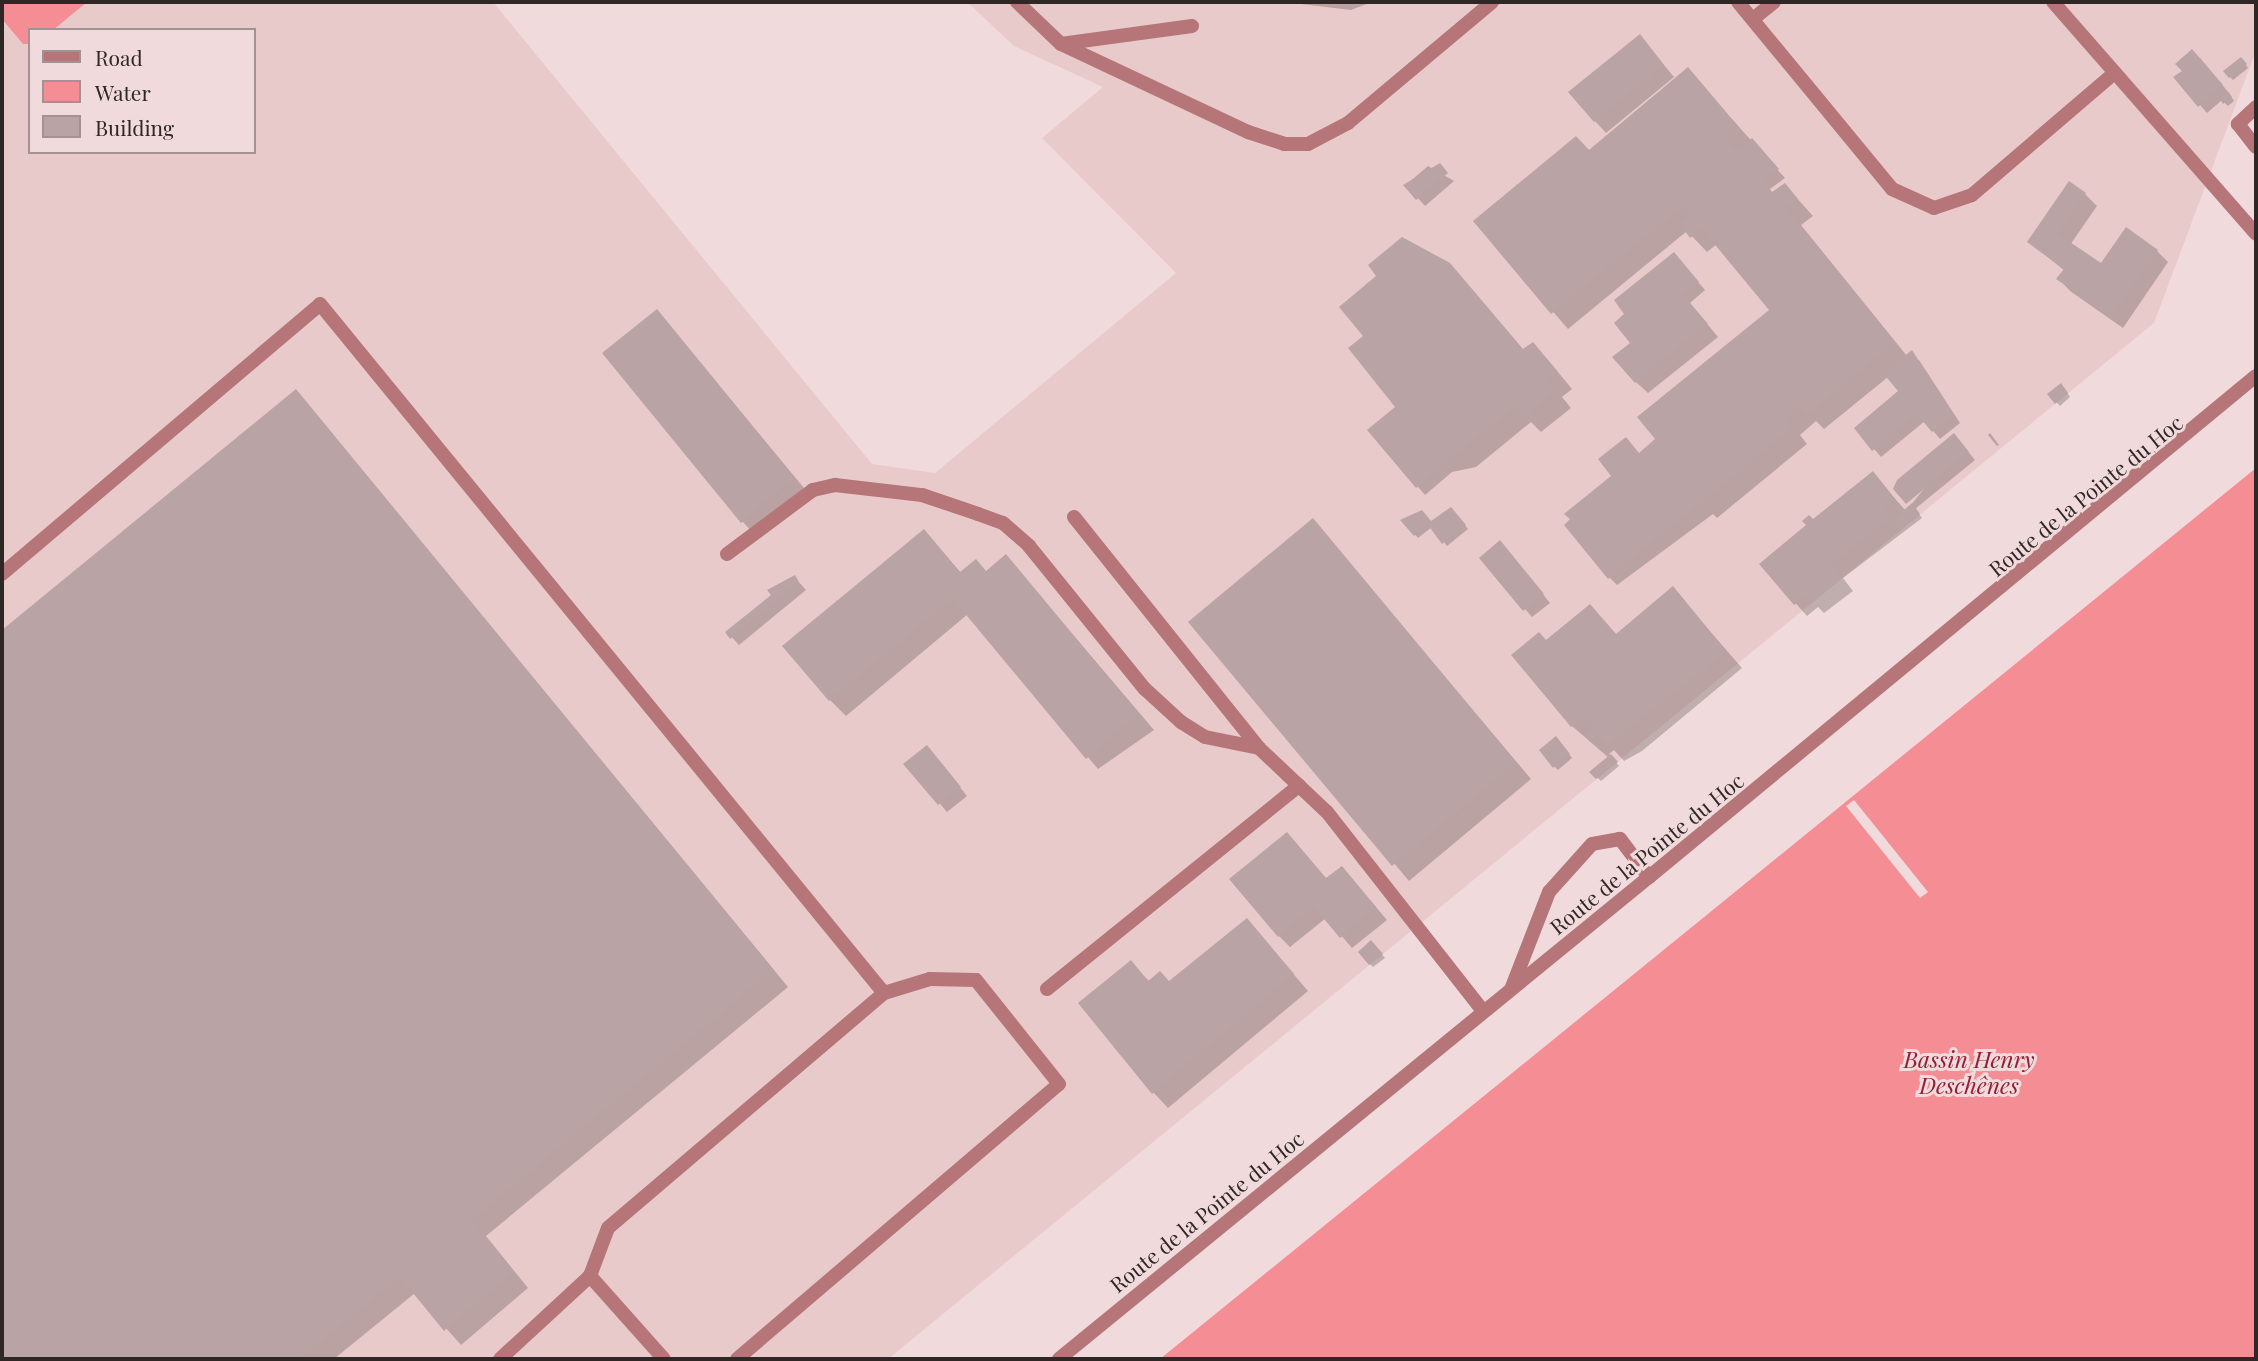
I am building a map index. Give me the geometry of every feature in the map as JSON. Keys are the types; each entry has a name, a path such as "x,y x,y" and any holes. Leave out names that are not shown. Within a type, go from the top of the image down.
{"street":[{"path":"1017,2 1061,44 1248,132 1284,144 1308,144 1348,123 1492,2"},
{"path":"1738,2 1892,189 1934,208 1972,195 2113,74"},
{"path":"1753,19 1774,2"},
{"path":"2053,2 2113,74 2256,234"},
{"path":"1061,44 1192,26"},
{"path":"2256,107 2238,124 2256,147"},
{"path":"2,574 320,304 884,993"},
{"name":"Route de la Pointe du Hoc","path":"1059,1359 2256,376"},
{"path":"727,554 813,490 835,485 922,495 1003,523 1029,546 1145,689 1181,722 1205,737 1259,748"},
{"path":"1074,517 1259,748 1300,786 1483,1011"},
{"path":"1047,989 1300,786"},
{"path":"1513,988 1549,892 1592,844 1620,839 1649,877"},
{"path":"499,1359 590,1276 608,1228 884,993 930,979 976,980 1059,1083 737,1359"},
{"path":"590,1276 664,1359"}],"shaded area":[{"path":"2,2 493,2 872,464 935,473 1176,273 1042,138 1103,87 1014,46 967,2 2256,2 2256,51 2154,323 888,1359 2,1359"}],"water":[{"path":"2,2 87,2 55,28 28,28 28,44 23,44 2,19"},
{"name":"Bassin Henry Deschênes","path":"2256,468 2256,1359 1160,1359 1703,918"}],"pier":[{"path":"1854,800 1928,892 1920,898 1846,806"}],"building":[{"path":"1640,34 1664,65 1594,122 1568,92"},
{"path":"2192,49 2223,85 2198,107 2173,77 2182,71 2175,64"},
{"path":"2241,57 2247,64 2229,78 2223,71"},
{"path":"1688,67 1737,125 1725,136 1737,150 1752,138 1779,169 1763,182 1772,192 1785,183 1798,199 1786,209 1896,343 1807,415 1800,407 1786,418 1793,428 1608,579 1564,525 1570,519 1564,514 1611,476 1598,459 1626,437 1639,453 1655,439 1637,417 1769,310 1702,229 1690,238 1679,223 1690,214 1684,206 1551,314 1473,221 1576,136 1589,150"},
{"path":"2228,92 2232,97 2223,104 2219,98"},
{"path":"1440,163 1448,173 1416,200 1403,185"},
{"path":"2069,181 2086,193 2058,234 2101,263 2126,227 2158,250 2111,317 2056,279 2064,269 2027,242"},
{"path":"1402,237 1450,263 1523,349 1533,342 1558,372 1547,381 1556,391 1524,418 1515,407 1416,488 1367,430 1395,407 1348,348 1363,336 1339,307 1376,276 1368,265"},
{"path":"1674,252 1699,282 1683,295 1708,324 1635,383 1612,357 1630,343 1614,323 1624,314 1614,300"},
{"path":"657,309 795,478 741,523 602,353"},
{"path":"1912,350 1953,415 1932,432 1917,414 1872,451 1854,428 1898,391 1883,373"},
{"path":"2061,383 2068,393 2055,404 2047,394"},
{"path":"296,389 774,970 472,1220 514,1272 444,1331 400,1277 300,1359 2,1359 2,630"},
{"path":"1954,433 1969,452 1906,504 1893,489 1897,480"},
{"path":"1873,471 1896,500 1885,509 1891,517 1832,565 1842,578 1812,603 1806,596 1794,605 1759,564 1806,525 1802,521 1809,515 1813,519"},
{"path":"1912,503 1920,514 1901,530 1893,520"},
{"path":"1451,507 1466,525 1442,544 1428,525 1414,536 1400,520 1422,510 1431,521"},
{"path":"1313,518 1517,763 1392,866 1188,622"},
{"path":"924,529 960,572 976,559 986,571 1006,554 1139,714 1086,759 953,599 829,701 782,646"},
{"path":"1500,540 1544,594 1523,611 1479,558"},
{"path":"795,575 799,582 730,639 725,632 771,595 767,590"},
{"path":"1673,586 1727,652 1607,746 1598,735 1590,742 1584,734 1592,727 1584,716 1571,727 1511,655 1539,632 1546,640 1590,604 1616,634"},
{"path":"1556,736 1570,754 1553,768 1539,750"},
{"path":"927,745 961,787 938,805 903,764"},
{"path":"1611,754 1618,762 1596,779 1589,772"},
{"path":"1287,832 1326,878 1342,866 1376,907 1340,938 1314,907 1278,937 1229,879"},
{"path":"1247,918 1294,974 1152,1094 1078,1003 1131,960 1148,981 1160,971 1169,981"},
{"path":"1371,940 1383,954 1369,965 1358,952"}]}
